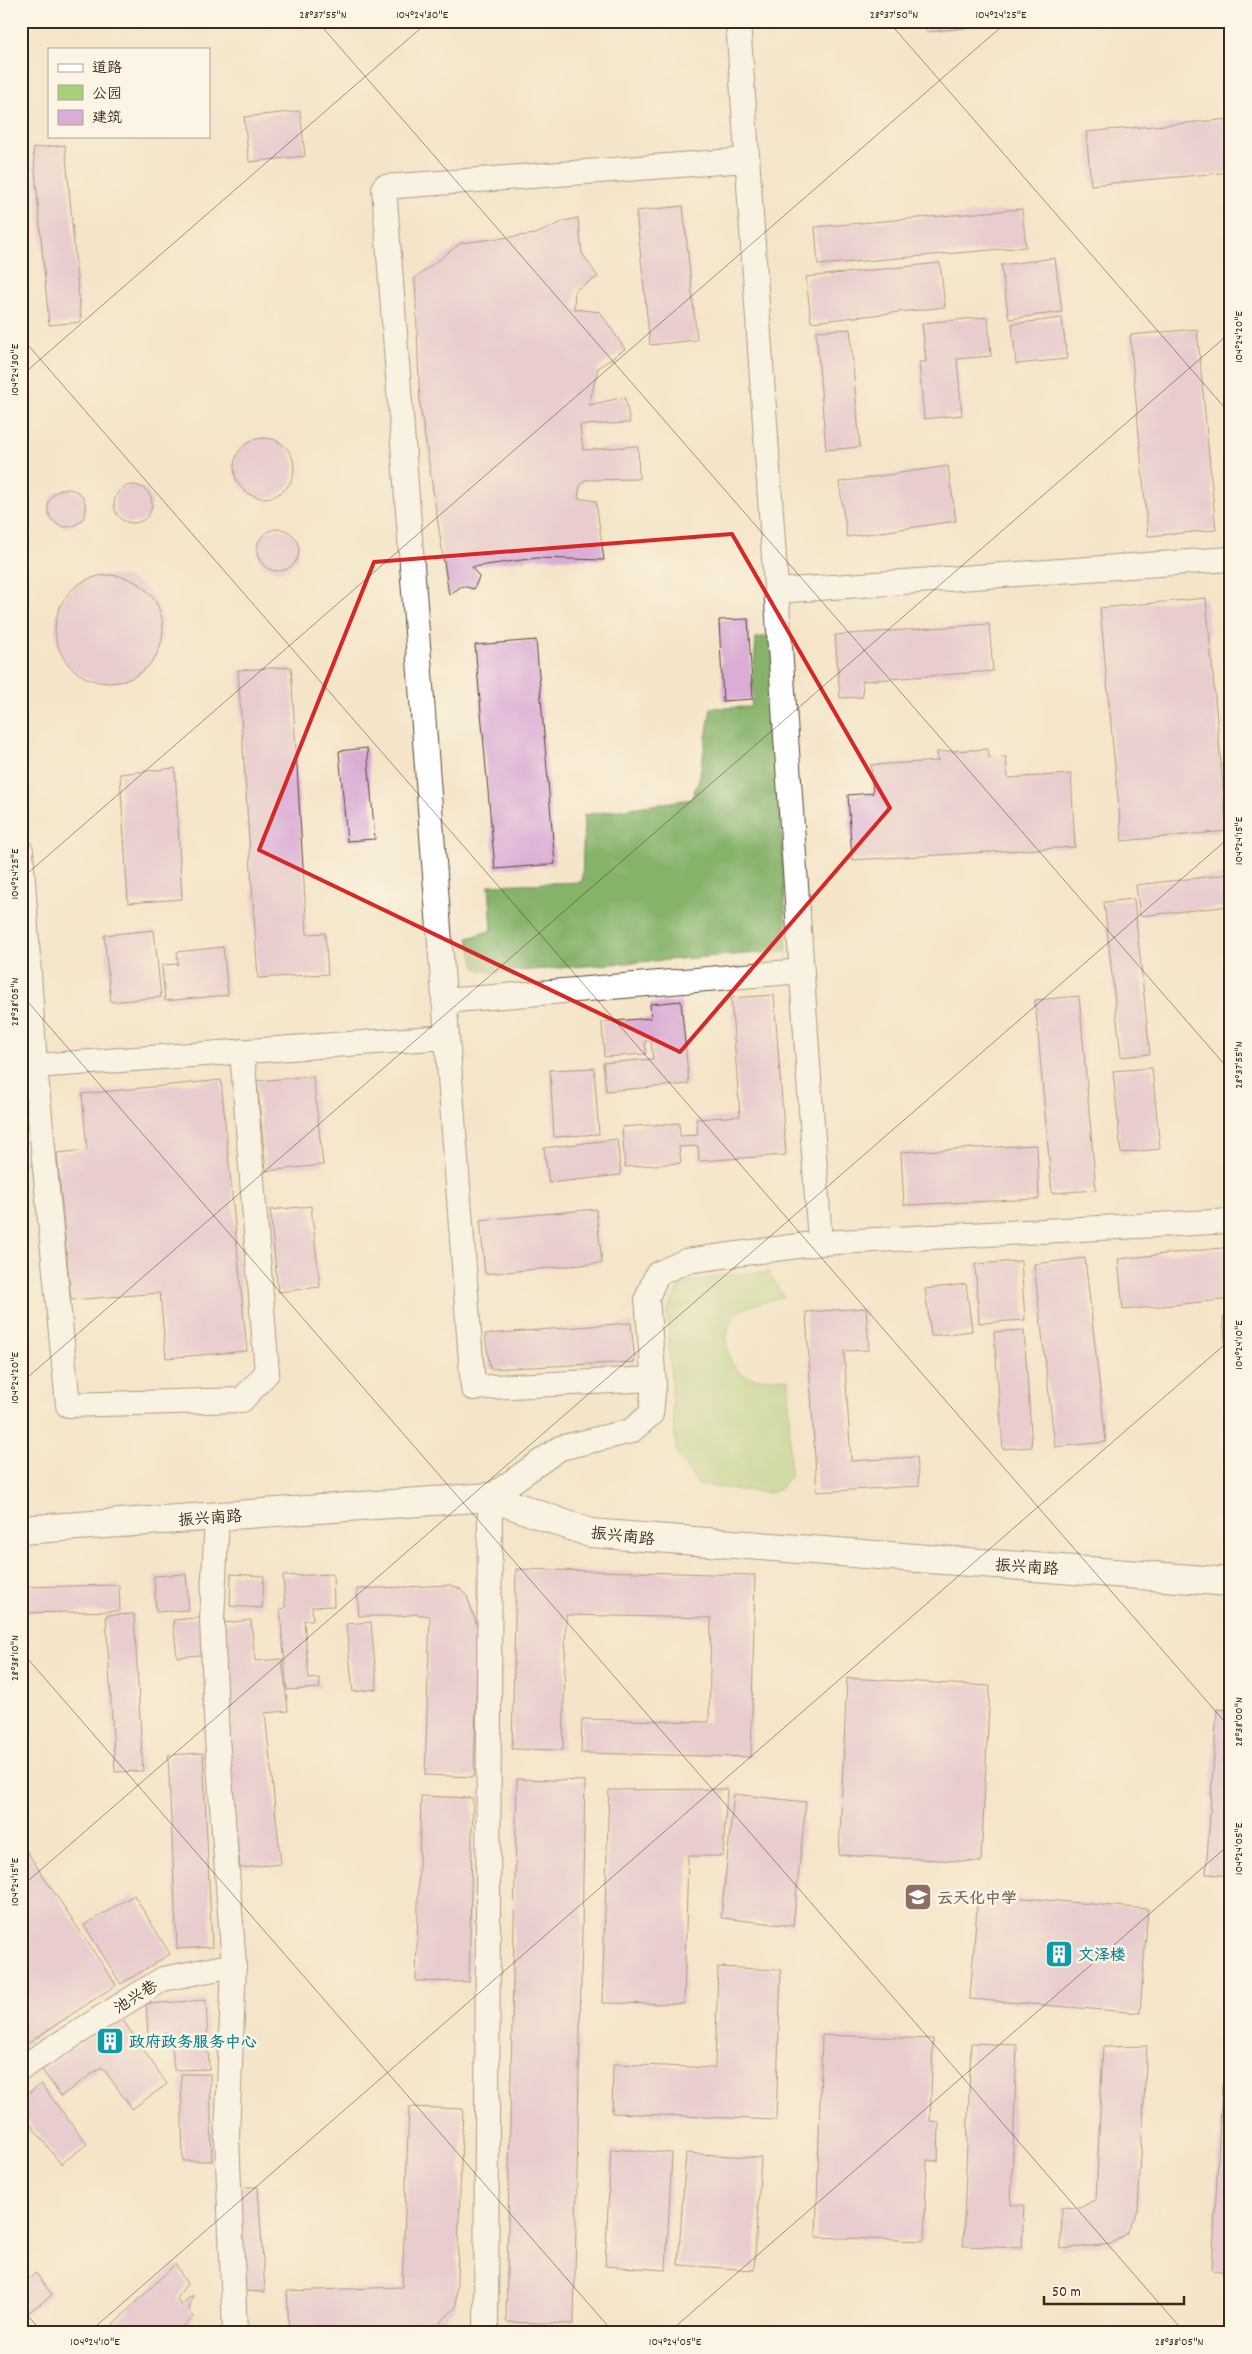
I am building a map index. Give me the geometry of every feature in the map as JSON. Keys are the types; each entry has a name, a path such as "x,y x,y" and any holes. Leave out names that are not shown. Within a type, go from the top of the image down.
{"main road":[{"name":"振兴南路","path":"21,1530 490,1497 590,1533 1231,1582"}],"street":[{"path":"738,21 820,1243"},
{"path":"653,1379 473,1388 384,187 748,160"},
{"path":"776,591 1231,559"},
{"path":"21,851 28,1067 68,1404 242,1400 267,1373 242,1051"},
{"path":"444,1001 802,971"},
{"path":"28,1067 447,1037"},
{"path":"486,2333 490,1497 560,1448 630,1431 651,1414 653,1379 647,1298 658,1274 686,1261 820,1243 1231,1221"},
{"path":"217,1517 212,1620 217,1738 234,1964 227,2137 235,2333"},
{"name":"池兴巷","path":"21,2068 162,1979 234,1964"}],"highlighted area":[{"path":"732,534 890,808 680,1052 259,850 374,562"}],"green space":[{"path":"773,635 787,951 491,973 475,968 468,938 492,930 489,885 582,882 584,815 691,799 699,780 711,708 751,707 756,638"},
{"path":"768,1272 784,1296 740,1311 729,1325 727,1344 732,1363 744,1375 755,1378 789,1380 790,1477 781,1488 768,1493 699,1485 677,1456 667,1312 681,1283 726,1275"}],"building":[{"path":"21,21 24,21 29,83 21,84"},
{"path":"238,21 265,21 265,23 239,25"},
{"path":"925,21 994,21 995,25 926,32"},
{"path":"300,111 305,156 249,162 244,117"},
{"path":"1231,119 1231,172 1091,185 1086,132"},
{"path":"65,145 81,322 49,325 33,148"},
{"path":"683,206 697,340 650,345 636,211"},
{"path":"1022,209 1026,247 818,265 815,227"},
{"path":"578,218 582,253 598,277 575,290 574,309 600,312 625,349 598,368 589,405 625,397 630,423 580,425 583,450 638,446 639,479 585,480 580,486 578,498 596,501 604,560 536,558 472,567 479,577 474,589 462,586 449,595 420,405 415,278 461,243 536,234 564,221"},
{"path":"1055,258 1062,312 1009,319 1001,265"},
{"path":"940,263 945,307 811,322 806,277"},
{"path":"988,317 991,356 957,359 962,415 924,419 919,362 926,362 922,323"},
{"path":"1062,318 1067,359 1016,364 1012,324"},
{"path":"850,329 860,447 826,450 816,331"},
{"path":"1197,329 1216,530 1148,536 1130,335"},
{"path":"264,438 281,443 289,451 294,468 289,485 281,493 264,498 247,493 239,485 234,468 239,451 247,443"},
{"path":"948,466 956,521 847,537 839,482"},
{"path":"133,485 146,491 152,504 146,517 133,523 120,517 114,504 120,491"},
{"path":"67,489 80,495 86,508 80,521 67,527 54,521 48,508 54,495"},
{"path":"282,529 290,532 296,538 299,550 296,562 290,568 274,571 266,568 260,562 257,546 260,538 266,532"},
{"path":"109,575 130,579 147,591 159,608 163,629 159,650 147,667 130,679 109,683 88,679 71,667 59,650 55,629 59,608 71,591 88,579"},
{"path":"1206,598 1227,831 1122,841 1100,608"},
{"path":"748,619 753,699 723,701 719,620"},
{"path":"989,624 993,671 862,681 863,697 840,698 835,635"},
{"path":"536,640 555,864 495,869 475,645"},
{"path":"291,667 307,934 325,933 328,974 258,978 238,670"},
{"path":"367,748 375,839 347,841 339,751"},
{"path":"988,749 989,758 1006,757 1008,778 1071,774 1075,847 852,860 848,795 873,793 871,765 938,761 937,752"},
{"path":"175,768 182,899 128,903 120,774"},
{"path":"1231,874 1231,906 1140,916 1136,885"},
{"path":"1134,899 1150,1054 1121,1057 1104,902"},
{"path":"154,930 161,997 111,1002 104,935"},
{"path":"223,947 228,995 165,1001 162,965 178,964 177,952"},
{"path":"774,995 786,1155 699,1161 698,1146 679,1147 681,1163 625,1167 622,1127 679,1123 680,1136 698,1135 696,1119 740,1116 731,998"},
{"path":"1079,996 1096,1190 1052,1193 1035,1000"},
{"path":"681,1001 689,1084 606,1091 603,1063 653,1059 651,1041 645,1041 646,1054 604,1057 602,1022 651,1018 650,1004"},
{"path":"594,1068 599,1134 554,1137 550,1070"},
{"path":"1152,1068 1160,1149 1121,1153 1113,1071"},
{"path":"313,1076 323,1165 266,1171 257,1081"},
{"path":"221,1080 247,1351 166,1358 160,1293 71,1300 57,1153 87,1150 82,1094"},
{"path":"617,1139 621,1175 549,1183 544,1148"},
{"path":"1037,1145 1039,1199 904,1205 901,1152"},
{"path":"311,1206 320,1287 278,1292 270,1210"},
{"path":"596,1209 602,1263 485,1274 480,1220"},
{"path":"1231,1247 1231,1299 1123,1310 1118,1259"},
{"path":"1085,1258 1106,1442 1055,1447 1034,1264"},
{"path":"1021,1261 1025,1320 979,1323 975,1264"},
{"path":"966,1284 972,1331 931,1336 925,1289"},
{"path":"866,1308 869,1350 844,1351 851,1461 917,1457 919,1486 817,1492 806,1312"},
{"path":"1231,1315 1231,1386 1229,1386 1223,1316"},
{"path":"631,1323 635,1362 490,1369 485,1334"},
{"path":"1024,1330 1032,1447 1003,1449 994,1332"},
{"path":"516,1569 755,1575 751,1757 581,1753 582,1719 709,1722 711,1618 566,1615 563,1750 512,1749"},
{"path":"186,1574 189,1610 156,1612 154,1576"},
{"path":"231,1574 264,1576 262,1608 230,1606"},
{"path":"333,1574 334,1606 312,1607 313,1620 304,1620 309,1679 319,1678 320,1688 287,1690 280,1609 285,1608 283,1576"},
{"path":"119,1585 120,1611 21,1613 21,1587"},
{"path":"451,1585 459,1588 467,1596 478,1629 474,1777 425,1775 430,1616 414,1614 403,1616 359,1616 357,1589"},
{"path":"134,1614 143,1771 115,1772 106,1615"},
{"path":"208,1617 212,1654 177,1657 173,1620"},
{"path":"251,1620 255,1661 282,1659 288,1711 265,1713 281,1864 240,1868 215,1624"},
{"path":"371,1622 377,1689 353,1692 346,1624"},
{"path":"847,1678 990,1686 981,1862 839,1855"},
{"path":"1217,1709 1231,1710 1231,1876 1206,1874"},
{"path":"203,1753 212,1947 177,1949 168,1755"},
{"path":"517,1779 585,1781 574,2324 506,2322"},
{"path":"727,1789 723,1856 688,1856 684,2004 602,2003 609,1790"},
{"path":"734,1794 806,1802 793,1926 721,1918"},
{"path":"421,1796 473,1798 469,1982 416,1981"},
{"path":"24,1847 116,1985 21,2048 21,1849"},
{"name":"文泽楼","path":"978,1894 1148,1909 1140,2013 970,1999"},
{"path":"134,1895 170,1954 121,1984 84,1925"},
{"path":"718,1967 781,1970 776,2120 612,2113 613,2064 715,2068"},
{"path":"206,2000 209,2069 174,2070 171,2033 148,2035 146,2004"},
{"name":"政府政务服务中心","path":"120,2016 167,2084 132,2109 102,2067 61,2096 42,2070"},
{"path":"822,2035 933,2039 930,2121 939,2122 938,2161 927,2160 924,2241 816,2237"},
{"path":"971,2043 1017,2045 1011,2205 1024,2205 1022,2248 963,2246"},
{"path":"1147,2046 1138,2210 1127,2233 1111,2244 1061,2249 1062,2207 1080,2208 1096,2199 1103,2047"},
{"path":"181,2074 210,2074 212,2161 183,2161"},
{"path":"41,2084 87,2144 61,2164 21,2112 21,2098"},
{"path":"1222,2084 1231,2085 1231,2272 1212,2270"},
{"path":"409,2107 463,2109 456,2307 435,2328 421,2333 289,2333 287,2291 402,2287"},
{"path":"611,2149 672,2153 666,2270 605,2266"},
{"path":"686,2153 761,2158 754,2270 678,2265"},
{"path":"234,2187 258,2187 265,2292 240,2291"},
{"path":"175,2264 187,2284 177,2297 180,2305 193,2295 189,2310 194,2317 176,2333 118,2333 112,2326"},
{"path":"36,2273 52,2295 21,2318 21,2285"}],"place":[{"name":"云天化中学","path":"918,1897"},
{"name":"文泽楼","path":"1059,1954"},
{"name":"政府政务服务中心","path":"110,2041"}]}
